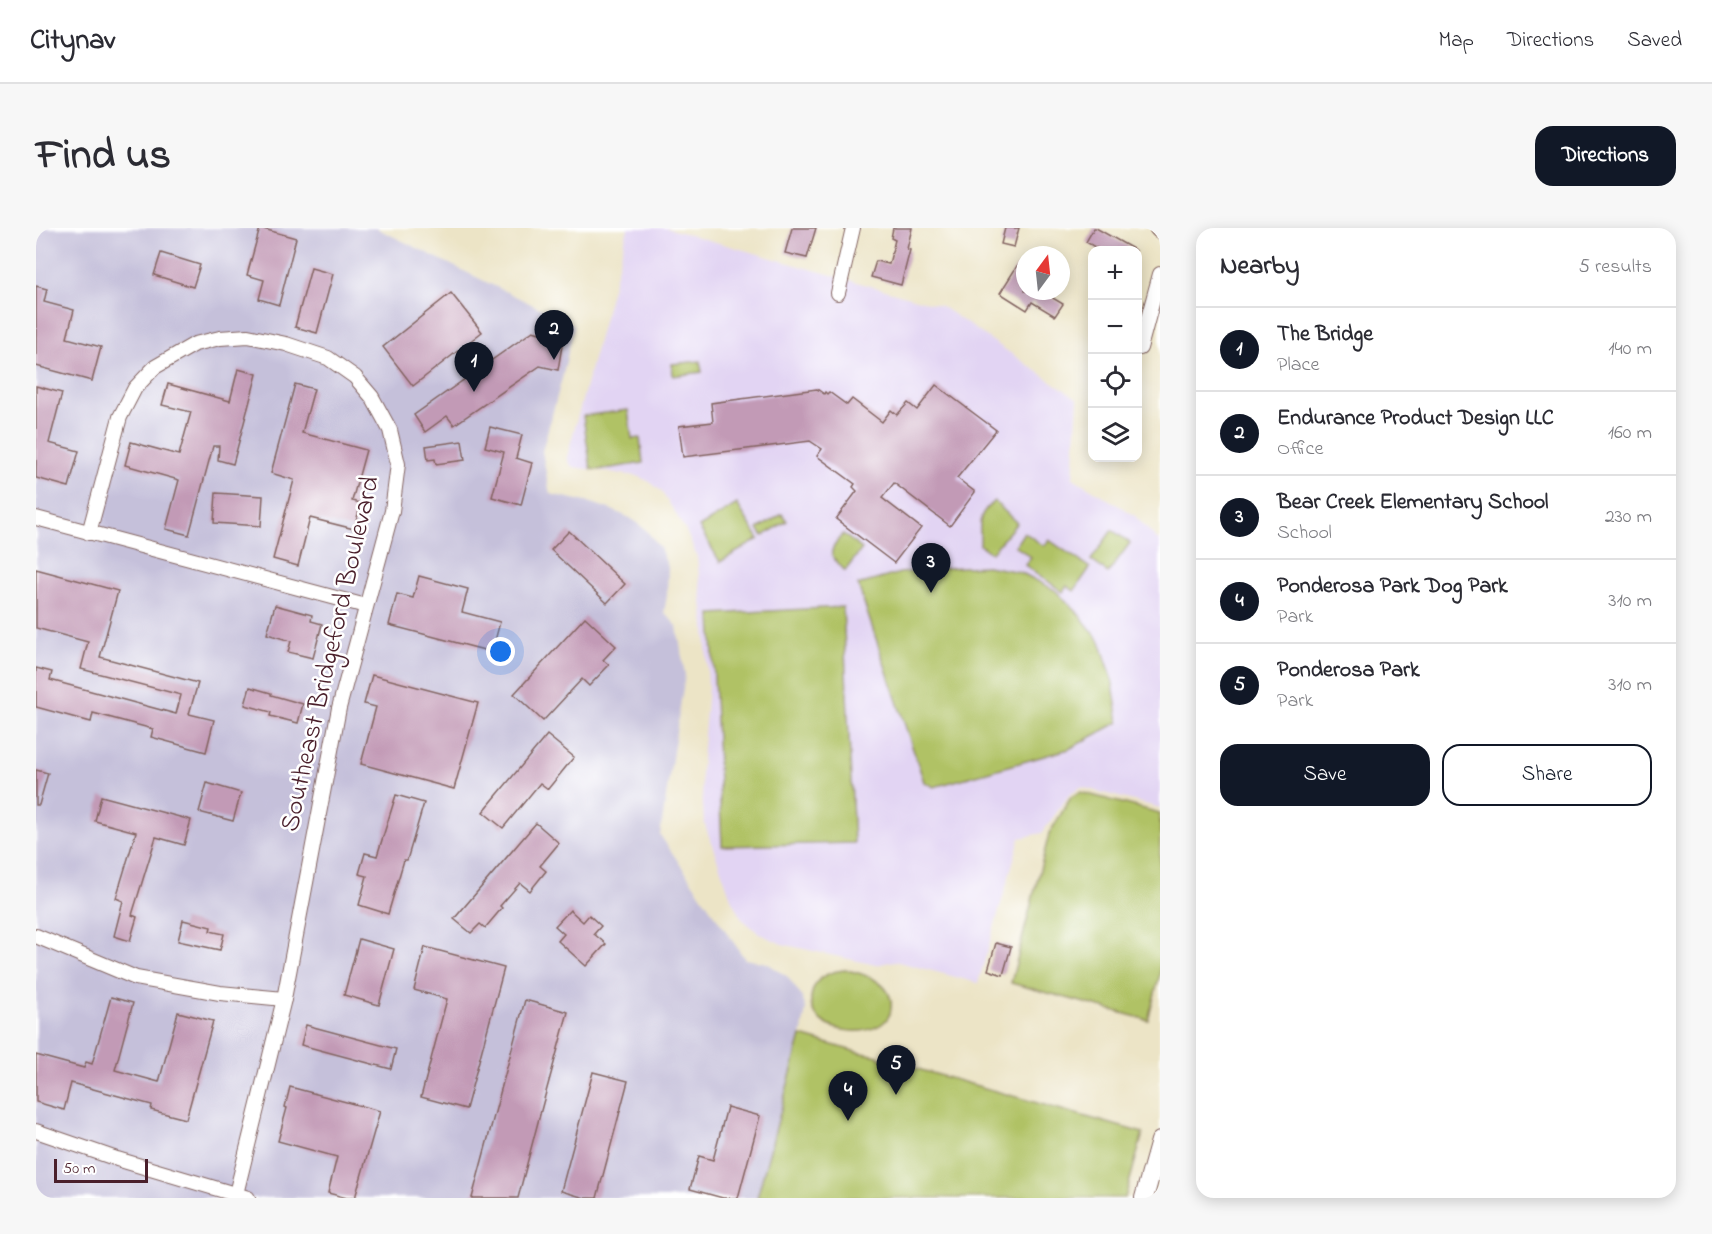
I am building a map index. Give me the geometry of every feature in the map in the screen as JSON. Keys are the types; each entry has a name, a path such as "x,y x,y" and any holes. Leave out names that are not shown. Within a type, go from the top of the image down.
{"main road":[{"path":"1144,1198 1160,1141"}],"street":[{"path":"838,293 853,228"},
{"path":"1142,341 1160,274"},
{"name":"Southeast Bridgeford Boulevard","path":"89,532 120,417 135,388 155,367 195,344 220,338 248,336 286,344 328,358 355,377 372,397 390,430 398,464 392,511 339,708 284,999 240,1197"},
{"path":"36,518 366,606"},
{"path":"36,936 136,978 220,993 284,999"},
{"path":"36,1131 240,1197"}],"shaded area":[{"path":"36,228 376,228 574,325 542,451 550,494 592,503 630,518 646,530 660,548 668,567 664,612 677,626 685,675 660,835 745,959 767,963 788,977 802,997 806,1009 801,1036 757,1198 36,1198"},
{"path":"628,228 666,228 941,306 1078,399 1073,478 1134,515 1160,542 1160,808 1081,787 1069,795 1042,833 1020,838 978,983 895,961 876,965 782,944 760,934 742,919 732,901 704,822 701,773 708,687 705,628 697,557 674,511 661,491 650,482 637,476 573,467 567,457"}],"green space":[{"path":"700,361 702,372 673,376 672,364"},
{"path":"628,410 632,439 640,438 643,463 591,469 583,416"},
{"path":"994,501 1017,523 991,553 980,545 980,526 981,516"},
{"path":"737,504 759,539 720,562 699,527"},
{"path":"782,514 787,521 763,536 758,529"},
{"path":"1112,530 1130,543 1108,573 1091,560"},
{"path":"1024,532 1044,546 1049,540 1090,568 1074,591 1067,586 1063,592 1025,565 1031,557 1015,546"},
{"path":"843,534 862,549 845,571 832,553"},
{"path":"987,566 1020,572 1055,590 1077,612 1100,641 1112,678 1119,722 1069,749 934,787 924,782 858,585 900,573"},
{"path":"843,607 854,843 722,846 711,614"},
{"path":"1080,792 1160,813 1160,974 1148,1020 1011,983 1049,834 1071,797"},
{"path":"845,970 869,977 888,992 891,1008 886,1020 875,1028 860,1031 844,1030 828,1025 817,1016 811,1004 814,987 827,974"},
{"path":"801,1036 1143,1133 1125,1198 757,1198"}],"building":[{"path":"260,228 296,238 279,305 259,299 264,280 247,275"},
{"path":"792,228 816,228 807,258 785,253"},
{"path":"893,228 912,228 907,249 910,250 901,285 871,277 876,261 889,264 895,240 891,238"},
{"path":"1005,228 1019,228 1014,247 1001,244"},
{"path":"1096,228 1128,246 1093,246 1086,242"},
{"path":"161,253 200,265 193,287 154,275"},
{"path":"311,268 333,274 317,333 295,327"},
{"path":"1016,268 1016,300 1056,300 1063,304 1055,316 1032,302 1027,310 1000,293"},
{"path":"36,286 47,289 44,302 74,310 67,338 101,347 92,381 36,366"},
{"path":"451,293 482,332 413,386 383,347"},
{"path":"545,329 564,333 558,370 540,366 454,425 447,416 425,432 414,415 533,331 543,334"},
{"path":"238,369 257,374 233,464 218,460 219,446 213,446 189,535 166,529 179,480 125,465 131,442 179,455 191,412 162,405 168,384 230,401"},
{"path":"295,384 314,389 302,433 366,450 352,501 361,503 354,529 310,518 298,566 273,559 294,480 271,473"},
{"path":"936,385 996,430 957,478 975,492 950,526 894,483 882,498 921,528 894,563 836,519 857,491 853,487 855,484 817,456 822,449 810,441 683,457 679,426 713,422 711,403 817,389 824,394 829,392 847,405 852,399 882,422 891,410 897,415 908,403 917,410"},
{"path":"36,386 62,393 49,443 79,451 69,487 36,478"},
{"path":"490,427 522,435 516,458 532,463 521,505 492,497 504,452 485,447"},
{"path":"462,441 465,460 436,464 435,459 428,460 426,446"},
{"path":"216,493 263,496 261,526 214,523"},
{"path":"569,531 625,584 607,603 551,550"},
{"path":"36,569 118,591 100,657 198,683 189,714 214,720 206,752 151,737 153,729 93,713 91,722 36,707 36,668 52,672 50,680 176,714 181,695 81,669 88,642 36,628"},
{"path":"419,576 468,589 462,612 500,622 492,652 389,625 397,594 413,598"},
{"path":"275,605 312,615 311,621 322,624 313,658 288,652 291,641 267,634"},
{"path":"585,617 616,646 603,660 609,665 589,686 582,679 543,721 514,694"},
{"path":"372,675 478,703 454,789 361,764 376,707 364,704"},
{"path":"250,687 303,704 298,723 270,716 271,712 245,705"},
{"path":"547,735 574,757 548,789 540,783 503,828 483,812"},
{"path":"36,770 48,773 39,805 36,805"},
{"path":"207,783 241,793 233,821 199,812"},
{"path":"396,795 424,803 388,914 359,905 367,876 359,874 365,853 377,856"},
{"path":"101,796 191,820 184,845 156,837 132,915 137,917 130,941 114,936 123,901 116,898 136,832 95,821"},
{"path":"536,823 559,843 540,866 546,871 530,891 520,883 485,928 480,924 471,933 454,919"},
{"path":"570,910 583,922 589,915 601,926 594,934 606,944 586,966 558,941 564,934 555,926"},
{"path":"183,920 211,927 210,931 224,934 220,950 178,941"},
{"path":"359,939 394,949 379,1005 344,995"},
{"path":"996,943 1011,947 1003,975 988,970"},
{"path":"425,947 504,968 466,1109 421,1097 447,999 414,990"},
{"path":"111,997 133,1003 115,1070 159,1082 178,1012 213,1021 186,1119 151,1110 152,1105 71,1083 64,1110 36,1102 36,1055 84,1068 86,1062 92,1064"},
{"path":"525,1000 568,1012 518,1198 472,1198"},
{"path":"306,1025 396,1049 391,1069 301,1045"},
{"path":"593,1072 628,1081 597,1198 585,1198 561,1191"},
{"path":"290,1087 380,1111 355,1198 328,1193 337,1157 278,1141"},
{"path":"727,1107 760,1116 738,1198 723,1198 690,1189 699,1156 713,1160"}],"place":[{"name":"Endurance Product Design LLC","path":"554,360"},
{"name":"The Bridge","path":"474,392"},
{"name":"Bear Creek Elementary School","path":"931,593"},
{"name":"Ponderosa Park","path":"896,1095"},
{"name":"Ponderosa Park Dog Park","path":"848,1121"}]}
